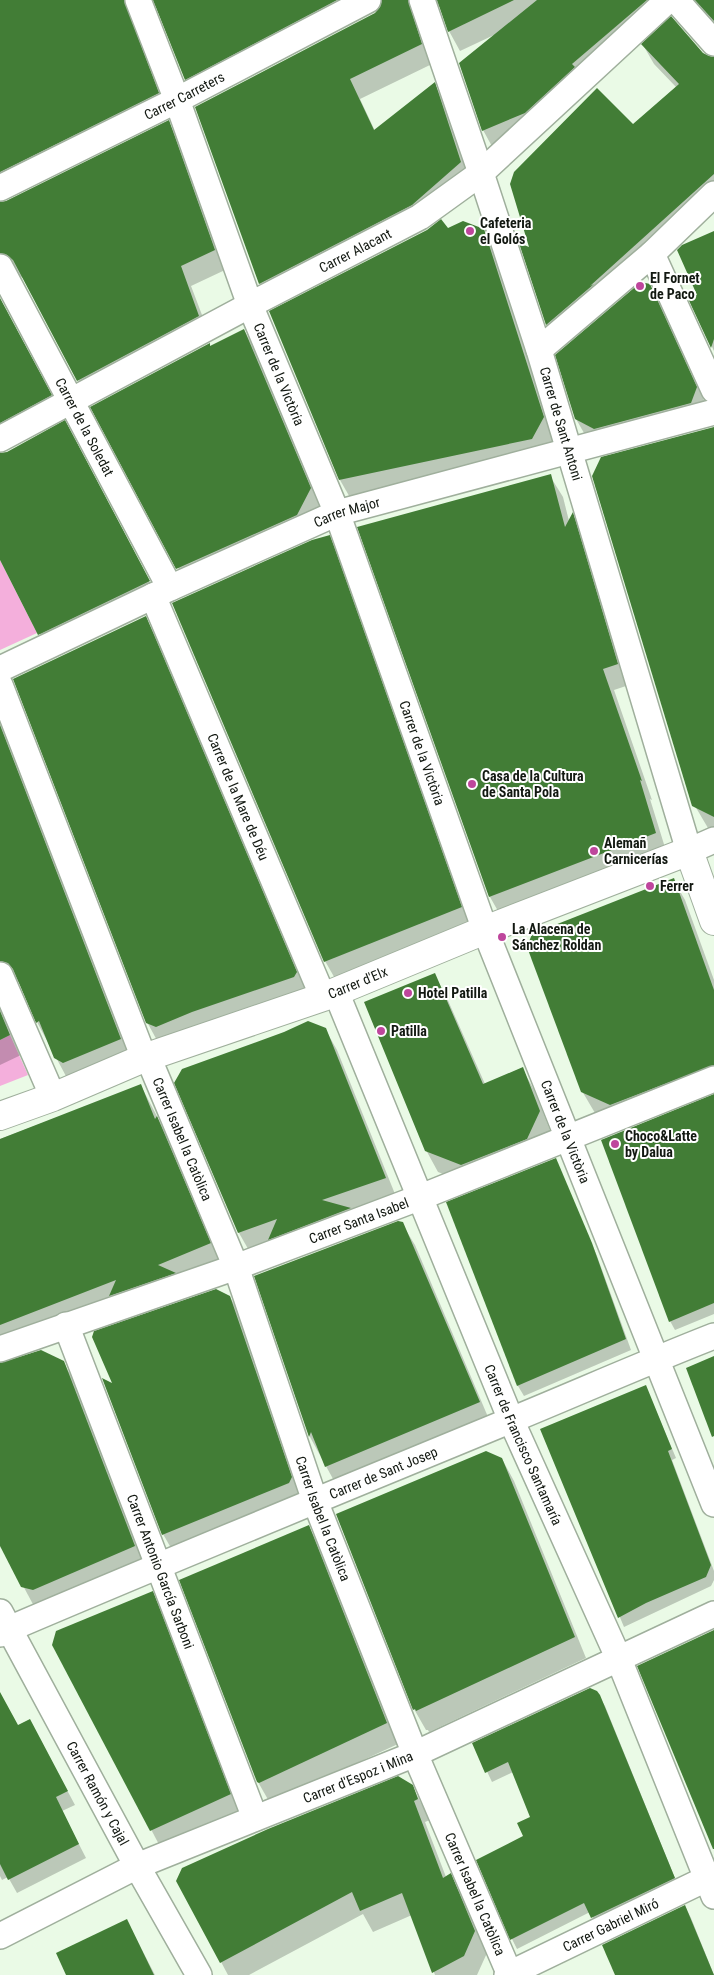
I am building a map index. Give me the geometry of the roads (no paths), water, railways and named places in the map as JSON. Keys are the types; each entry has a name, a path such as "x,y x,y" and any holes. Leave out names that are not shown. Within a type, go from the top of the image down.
{"street":[{"name":"Carrer de la Victòria","path":"138,0 177,100 250,305 337,513 485,930 714,1504"},
{"name":"Carrer Carreters","path":"0,188 177,100 368,0"},
{"name":"Carrer de Sant Antoni","path":"422,0 482,173 539,350 689,851"},
{"name":"Carrer Alacant","path":"0,439 250,305 420,217 482,173 668,0"},
{"path":"676,0 714,43"},
{"path":"539,350 652,254 714,194"},
{"path":"652,254 714,390"},
{"name":"Carrer de la Soledat","path":"0,267 71,402 162,592"},
{"name":"Carrer Major","path":"0,669 162,592 337,513 714,412"},
{"name":"Carrer de la Mare de Déu","path":"162,592 329,995"},
{"name":"Carrer Isabel la Catòlica","path":"0,685 146,1058 236,1267 314,1501 415,1754 509,1975"},
{"name":"Carrer d'Elx","path":"0,1116 53,1097 146,1058 329,995 485,930 714,840"},
{"path":"689,851 714,921"},
{"path":"0,975 53,1097"},
{"name":"Carrer de Francisco Santamaría","path":"329,995 421,1197 511,1420 618,1657 712,1883"},
{"name":"Carrer Santa Isabel","path":"0,1349 236,1267 421,1197 714,1079"},
{"name":"Carrer Antonio García Sarboni","path":"66,1325 255,1818"},
{"name":"Carrer de Sant Josep","path":"3,1625 158,1565 511,1420 656,1358 714,1336"},
{"name":"Carrer d'Espoz i Mina","path":"0,1936 137,1866 415,1754 618,1657 714,1614"},
{"name":"Carrer Ramón y Cajal","path":"3,1625 199,1975"},
{"name":"Carrer Gabriel Miró","path":"509,1975 712,1883"}],"place":[{"name":"Cafeteria el Golós","path":"470,231"},
{"name":"El Fornet de Paco","path":"640,286"},
{"name":"Casa de la Cultura de Santa Pola","path":"472,784"},
{"name":"Alemañ Carnicerías","path":"594,851"},
{"name":"Ferrer","path":"650,886"},
{"name":"La Alacena de Sánchez Roldan","path":"502,937"},
{"name":"Hotel Patilla","path":"408,993"},
{"name":"Patilla","path":"381,1031"},
{"name":"Choco&Latte by Dalua","path":"615,1144"}]}
